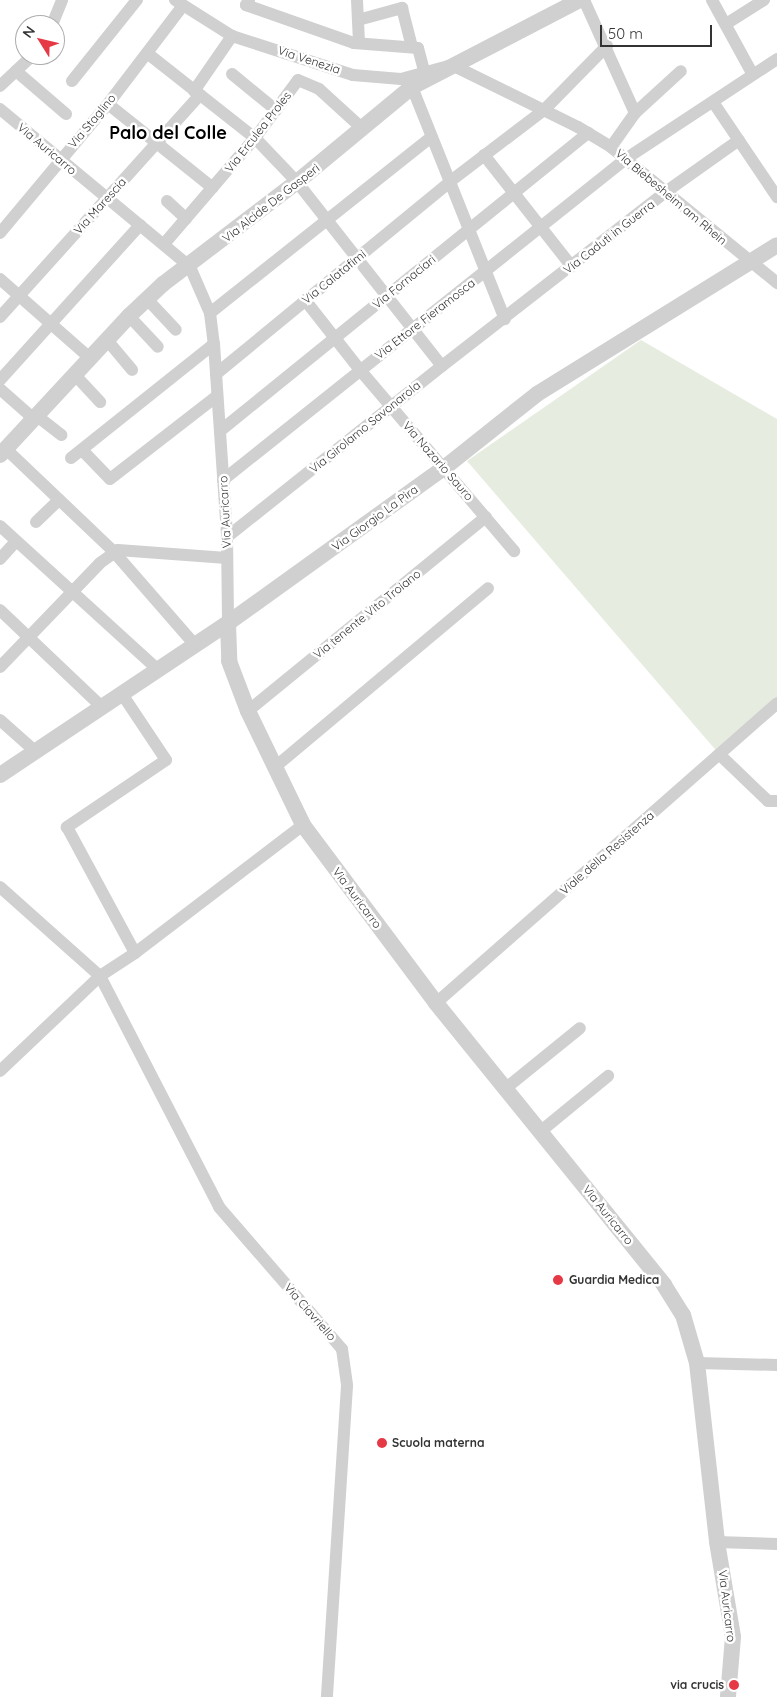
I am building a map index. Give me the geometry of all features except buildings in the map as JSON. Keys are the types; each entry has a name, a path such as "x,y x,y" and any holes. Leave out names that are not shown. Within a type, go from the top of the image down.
{"street":[{"path":"56,15 62,0"},
{"path":"72,81 138,0"},
{"path":"249,0 246,5 359,43 418,48 424,72"},
{"path":"357,0 359,43"},
{"path":"712,0 753,75"},
{"path":"726,24 764,0"},
{"path":"576,1 607,46 635,113"},
{"name":"Via Alcide De Gasperi","path":"3,452 147,299 298,182 412,87 576,1"},
{"name":"Via Venezia","path":"178,4 232,36 353,75 400,79 452,66"},
{"name":"Via Staglino","path":"0,234 59,160 108,104 147,53 178,4"},
{"path":"358,20 402,8 412,47"},
{"name":"Via Marescia","path":"0,317 158,145 197,93 232,36"},
{"name":"Via Calatafimi","path":"216,374 452,180 544,110 607,46"},
{"path":"147,53 254,138 298,182 442,366"},
{"name":"Via Ettore Fieramosca","path":"223,480 627,158 777,59"},
{"path":"0,86 22,65"},
{"name":"Via Biebesheim am Rhein","path":"452,66 544,110 611,146 777,283"},
{"path":"16,71 66,114"},
{"path":"611,146 635,113 681,71"},
{"path":"232,74 276,110"},
{"name":"Via Erculea Proles","path":"164,244 254,138 298,80 319,89 363,129"},
{"path":"412,87 431,137 452,180 504,319"},
{"path":"712,102 777,197"},
{"path":"108,104 213,188"},
{"name":"Via Auricarro","path":"0,109 190,267 210,313 218,396 227,537 229,661 248,711 303,825 436,1003 664,1285 683,1314 697,1363 716,1542 733,1637 728,1697"},
{"name":"Via Fornaciari","path":"220,431 588,133"},
{"path":"210,313 431,137"},
{"name":"Via Caduti in Guerra","path":"504,319 667,191 739,140"},
{"path":"484,155 572,267"},
{"path":"166,201 186,219"},
{"path":"0,380 140,225"},
{"name":"Via Giorgio La Pira","path":"0,775 228,623 444,468 537,394 751,263 777,245"},
{"path":"0,279 90,358"},
{"path":"147,299 176,330"},
{"name":"Via Nazario Sauro","path":"305,300 360,370 514,551"},
{"path":"129,316 158,347"},
{"name":"Via Girolamo Savonarola","path":"227,537 504,319"},
{"path":"107,340 132,370"},
{"path":"214,344 76,454 110,479 218,396"},
{"path":"74,376 100,402"},
{"path":"0,390 35,418 61,435"},
{"path":"3,452 59,500 114,552 195,645"},
{"path":"36,522 59,500"},
{"name":"Via tenente Vito Troiano","path":"248,711 486,516"},
{"path":"0,526 157,669"},
{"path":"0,559 16,541"},
{"path":"0,667 114,552 152,550 227,558"},
{"path":"275,767 488,588"},
{"path":"0,610 103,708"},
{"path":"122,694 166,760 67,827 135,953"},
{"name":"Viale della Resistenza","path":"436,1003 777,703"},
{"path":"0,720 34,751"},
{"path":"720,755 768,801 777,801"},
{"path":"0,1071 100,976 135,953 303,825"},
{"path":"0,887 100,976"},
{"name":"Via Ciavriello","path":"100,976 220,1207 342,1349 347,1386 327,1697"},
{"path":"506,1088 580,1028"},
{"path":"541,1131 608,1076"},
{"path":"697,1363 777,1365"},
{"path":"716,1542 777,1544"}],"shaded area":[{"path":"641,340 777,419 777,701 720,755 467,461"}],"place":[{"name":"Guardia Medica","path":"558,1280"},
{"name":"Scuola materna","path":"382,1443"},
{"name":"via crucis","path":"734,1685"}],"district":[{"name":"Palo del Colle","path":"168,133"}]}
